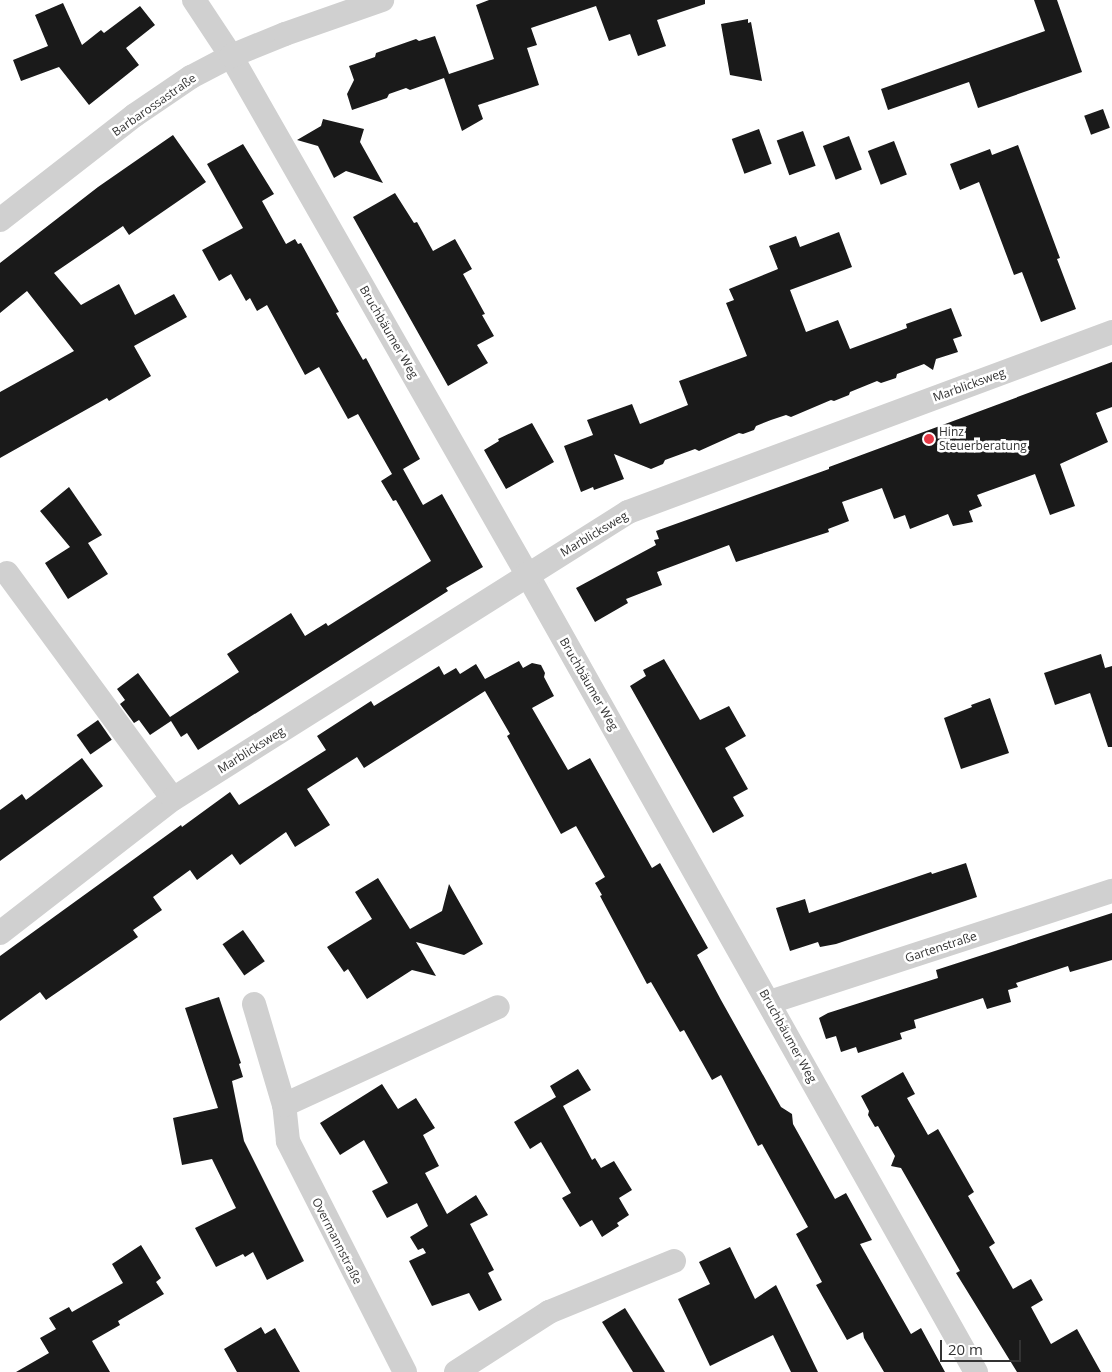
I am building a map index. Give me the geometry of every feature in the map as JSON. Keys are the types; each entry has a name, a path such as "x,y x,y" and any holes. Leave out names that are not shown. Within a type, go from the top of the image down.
{"street":[{"name":"Bruchbäumer Weg","path":"194,0 231,56 527,574 770,1002 976,1372"},
{"name":"Barbarossastraße","path":"0,220 135,116 191,77 231,56 285,34 382,0"},
{"name":"Marblicksweg","path":"0,933 173,799 628,512 1112,332"},
{"path":"7,573 173,799"},
{"name":"Gartenstraße","path":"770,1002 1112,891"},
{"name":"Overmannstraße","path":"254,1004 284,1105 288,1141 404,1372"},
{"path":"284,1105 498,1007"},
{"path":"456,1372 549,1312 674,1261"}],"building":[{"path":"489,0 705,0 705,4 657,20 666,46 638,56 630,34 609,41 596,6 531,28 537,45 527,48 539,85 478,105 483,119 462,131 444,78 410,90 406,88 389,94 387,98 352,110 347,94 354,80 349,66 375,57 376,53 416,39 419,41 435,36 449,74 494,59 476,5"},
{"path":"1034,0 1057,0 1082,72 978,108 969,82 888,110 881,89 1045,31"},
{"path":"63,3 82,45 101,30 104,33 140,6 155,25 126,48 139,65 89,105 59,67 21,81 13,60 48,46 35,15"},
{"path":"748,19 748,23 751,22 762,81 730,75 721,24"},
{"path":"1103,109 1110,128 1091,135 1084,116"},
{"path":"323,119 364,129 360,142 383,183 346,171 334,178 318,146 297,140 321,126"},
{"path":"759,129 772,164 744,174 732,139"},
{"path":"803,131 816,166 789,175 777,141"},
{"path":"173,135 206,182 129,235 123,226 54,273 81,305 119,284 135,315 174,294 187,317 134,346 151,376 109,401 107,398 0,458 0,392 74,351 27,291 0,313 0,263 98,187"},
{"path":"849,136 862,170 836,180 823,146"},
{"path":"894,141 907,175 881,185 868,151"},
{"path":"243,144 274,194 262,201 286,244 295,239 298,244 301,243 339,312 336,313 363,360 366,358 420,459 403,469 423,505 442,494 483,567 446,588 448,591 198,750 187,733 181,737 171,721 150,735 139,720 134,723 120,704 125,700 117,689 138,673 170,717 239,672 227,654 291,613 305,636 326,623 328,626 431,561 396,500 393,501 381,481 392,474 358,414 348,419 319,367 305,375 267,305 257,311 250,298 246,301 231,274 219,281 202,250 243,228 207,164"},
{"path":"1018,145 1060,258 1057,259 1076,309 1041,322 1022,272 1014,275 979,182 960,190 950,164 990,149 992,155"},
{"path":"395,193 414,223 417,222 433,251 455,239 472,269 463,274 485,314 482,315 494,336 477,345 488,363 448,386 353,217"},
{"path":"839,232 852,267 790,290 806,332 838,320 850,349 907,328 906,324 951,308 962,336 953,339 958,352 936,359 933,370 924,364 897,374 896,378 881,383 877,381 850,392 849,395 834,401 831,400 791,417 786,415 771,420 756,426 754,430 743,434 739,433 699,451 695,449 665,460 663,464 651,469 614,454 624,479 594,490 593,487 581,492 564,446 593,435 587,420 632,404 640,424 688,405 679,381 747,356 726,303 734,300 729,289 778,269 769,246 796,236 800,247"},
{"path":"1112,362 1112,407 1096,413 1108,442 1060,464 1075,506 1050,515 1035,474 977,495 982,506 969,511 973,522 953,526 948,514 910,529 905,515 894,519 882,488 842,502 849,521 828,529 829,532 736,562 729,545 657,572 662,585 626,599 628,603 595,622 576,588 656,545 654,540 659,539 656,531 829,469 829,467"},
{"path":"532,423 554,462 506,489 484,450 499,441 498,439"},
{"path":"69,487 102,535 88,543 108,574 68,599 45,563 70,547 40,511"},
{"path":"1101,654 1105,668 1112,666 1112,747 1108,747 1090,693 1055,705 1044,673"},
{"path":"664,659 700,720 729,706 746,736 725,748 748,789 733,797 744,816 713,833 630,686 646,676 643,670"},
{"path":"519,661 523,668 532,663 541,665 545,673 544,677 554,696 532,708 568,770 590,758 652,868 660,863 708,948 697,955 721,1000 781,1107 792,1114 793,1124 835,1199 846,1193 872,1240 860,1244 911,1334 921,1328 945,1372 884,1372 864,1338 863,1332 847,1340 816,1285 822,1282 796,1234 808,1227 762,1144 758,1146 721,1075 712,1080 684,1030 680,1032 651,982 647,984 600,896 602,895 595,883 605,877 576,826 561,834 507,736 510,734 485,691 364,768 357,757 307,789 330,825 295,847 286,832 240,865 232,854 197,880 190,870 153,897 162,910 133,930 138,937 46,1000 40,992 0,1021 0,956 181,825 182,827 230,792 239,805 326,750 317,736 371,701 374,706 439,666 444,675 456,668 460,674 476,664 485,679"},
{"path":"990,698 1009,753 961,769 944,718"},
{"path":"98,720 112,740 90,755 77,735"},
{"path":"82,758 103,786 0,861 0,810 22,794 26,800"},
{"path":"966,863 977,897 836,944 820,947 818,942 790,951 776,908 805,899 809,913 931,872 932,874"},
{"path":"378,878 410,929 442,911 449,884 483,944 464,955 416,942 436,976 412,970 367,999 348,969 344,972 327,947 372,919 355,892"},
{"path":"1112,913 1112,960 1070,972 1068,966 1016,983 1018,987 1008,990 1011,1002 987,1009 983,998 914,1020 916,1028 900,1033 902,1039 858,1053 856,1047 841,1052 836,1036 826,1039 819,1018 828,1013 938,978 936,970"},
{"path":"243,930 265,961 244,975 223,944"},
{"path":"219,997 241,1063 239,1064 243,1077 232,1081 244,1141 304,1261 267,1280 253,1252 245,1257 243,1254 216,1267 195,1228 236,1208 212,1159 182,1165 173,1118 218,1108 185,1008"},
{"path":"578,1069 591,1090 563,1106 592,1160 595,1158 601,1168 614,1161 632,1190 619,1198 629,1215 617,1223 619,1226 602,1237 592,1220 580,1227 562,1198 571,1193 541,1142 530,1149 514,1122 556,1097 550,1086"},
{"path":"903,1072 915,1094 907,1098 928,1135 938,1129 974,1192 968,1196 995,1243 989,1247 1013,1289 1031,1279 1043,1300 1031,1307 1051,1344 1077,1329 1101,1372 1017,1372 956,1273 960,1271 901,1168 891,1166 895,1156 878,1126 875,1127 868,1115 869,1111 861,1096"},
{"path":"382,1084 398,1109 416,1098 435,1128 423,1135 439,1166 425,1173 447,1214 476,1195 488,1215 470,1224 494,1270 488,1273 502,1300 479,1311 469,1293 432,1306 409,1261 426,1253 423,1248 418,1250 410,1237 428,1226 417,1203 387,1218 372,1191 388,1183 364,1140 340,1155 320,1123"},
{"path":"141,1245 161,1278 156,1282 164,1294 118,1321 120,1325 92,1341 110,1372 16,1372 49,1353 40,1338 56,1329 49,1318 69,1307 72,1312 123,1283 112,1264"},
{"path":"730,1247 755,1299 776,1285 818,1372 791,1372 773,1335 710,1366 678,1299 710,1284 699,1262"},
{"path":"625,1308 665,1372 633,1372 602,1322"},
{"path":"261,1327 265,1334 275,1328 300,1372 237,1372 224,1349"}],"place":[{"name":"Hinz Steuerberatung","path":"929,439"}]}
